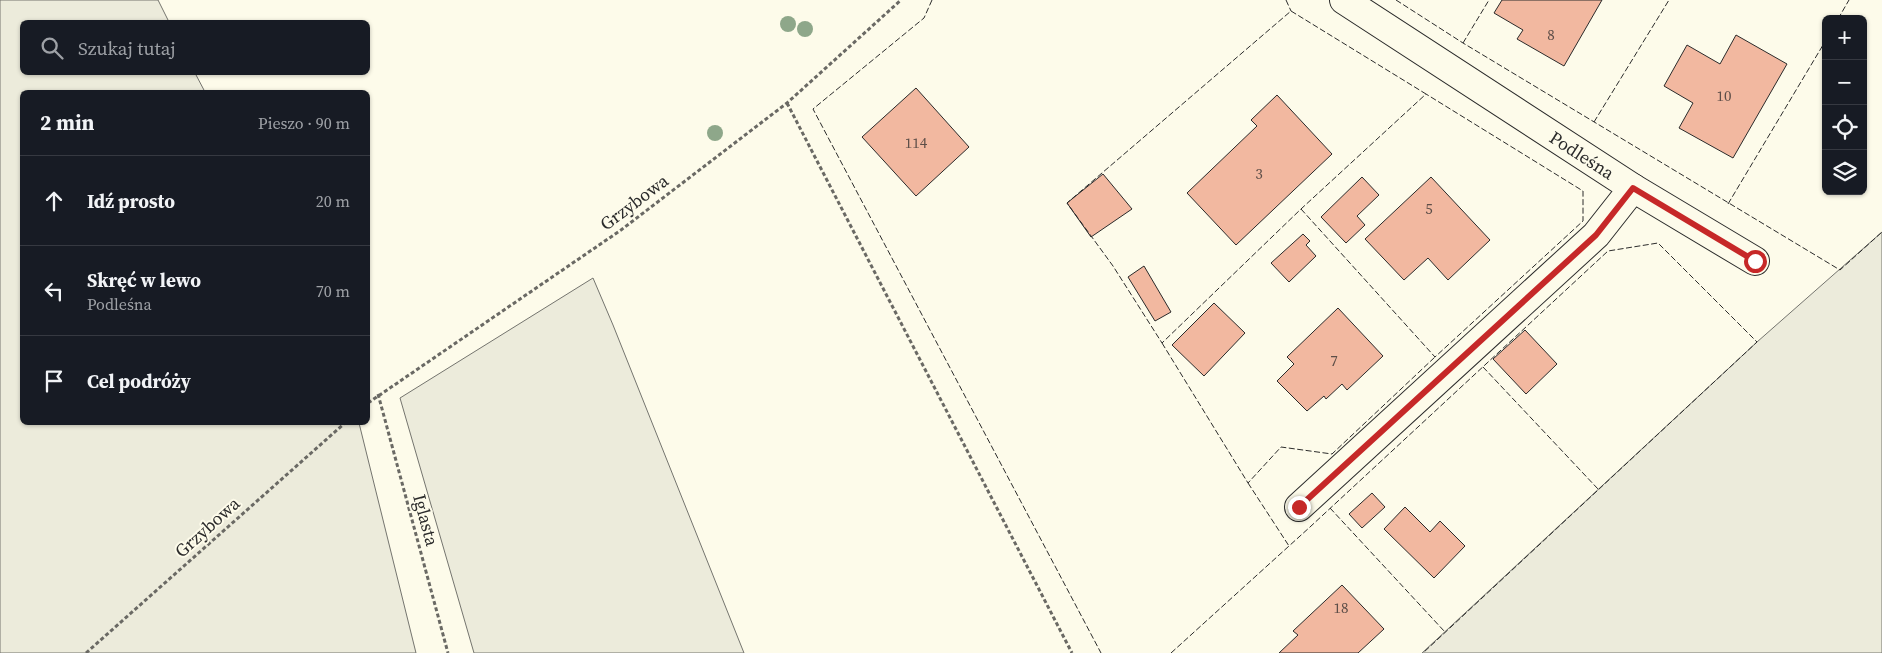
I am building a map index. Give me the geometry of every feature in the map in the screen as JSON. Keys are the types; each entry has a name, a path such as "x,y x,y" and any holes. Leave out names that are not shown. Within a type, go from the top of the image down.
{"street":[{"name":"Podleśna","path":"1299,507 1596,235 1633,188 1344,0"},
{"path":"1633,188 1755,261"}],"path":[{"name":"Grzybowa","path":"370,401 621,230 787,104 901,0"},
{"path":"787,104 1072,653"},
{"name":"Iglasta","path":"378,394 448,653"},
{"name":"Grzybowa","path":"86,653 343,425"}],"shaded area":[{"path":"0,0 158,0 168,20 20,20 20,75 196,75 204,90 20,90 20,425 359,425 416,653 0,653"},
{"path":"1882,232 1882,653 1422,653 1757,342"},
{"path":"593,278 744,653 474,653 400,398"}],"building":[{"path":"1502,0 1602,0 1564,66 1517,39 1523,30 1494,13"},
{"path":"1736,35 1787,64 1733,158 1679,128 1693,103 1664,86 1687,45 1720,64"},
{"path":"916,88 969,147 916,196 862,137"},
{"path":"1277,95 1332,154 1236,245 1187,193 1257,126 1251,120"},
{"path":"1103,174 1132,209 1091,237 1067,203"},
{"path":"1362,177 1379,195 1357,216 1365,225 1346,243 1321,217"},
{"path":"1431,177 1490,240 1448,280 1428,258 1404,280 1365,239"},
{"path":"1303,234 1310,241 1306,245 1316,256 1289,282 1271,263"},
{"path":"1144,266 1171,312 1155,321 1128,277"},
{"path":"1214,303 1245,333 1204,376 1172,345"},
{"path":"1338,308 1383,356 1347,390 1342,384 1326,399 1324,396 1307,411 1277,381 1294,364 1287,357"},
{"path":"1525,330 1557,364 1526,394 1493,359"},
{"path":"1372,493 1385,507 1362,528 1349,514"},
{"path":"1405,507 1430,532 1440,521 1465,546 1434,578 1384,529"},
{"path":"1342,585 1384,629 1358,653 1279,653 1298,635 1293,631"}],"fence":[{"path":"932,0 924,18 813,109 1101,653"},
{"path":"1286,0 1291,11"},
{"path":"1396,0 1463,43 1840,270 1882,232"},
{"path":"1463,43 1489,0"},
{"path":"1594,122 1669,0"},
{"path":"1840,15 1849,0"},
{"path":"1291,11 1426,94 1301,209 1162,343 1113,266 1067,203 1291,11"},
{"path":"1728,204 1822,47"},
{"path":"1301,209 1435,357 1583,221 1583,191 1426,94"},
{"path":"1171,653 1608,251 1658,243 1757,342 1423,653"},
{"path":"1162,343 1248,483 1281,447 1332,454 1435,357"},
{"path":"1483,367 1598,489"},
{"path":"1248,483 1289,546"},
{"path":"1330,508 1445,632"}],"route":[{"path":"1299,507 1596,235 1633,188 1755,261"}]}
